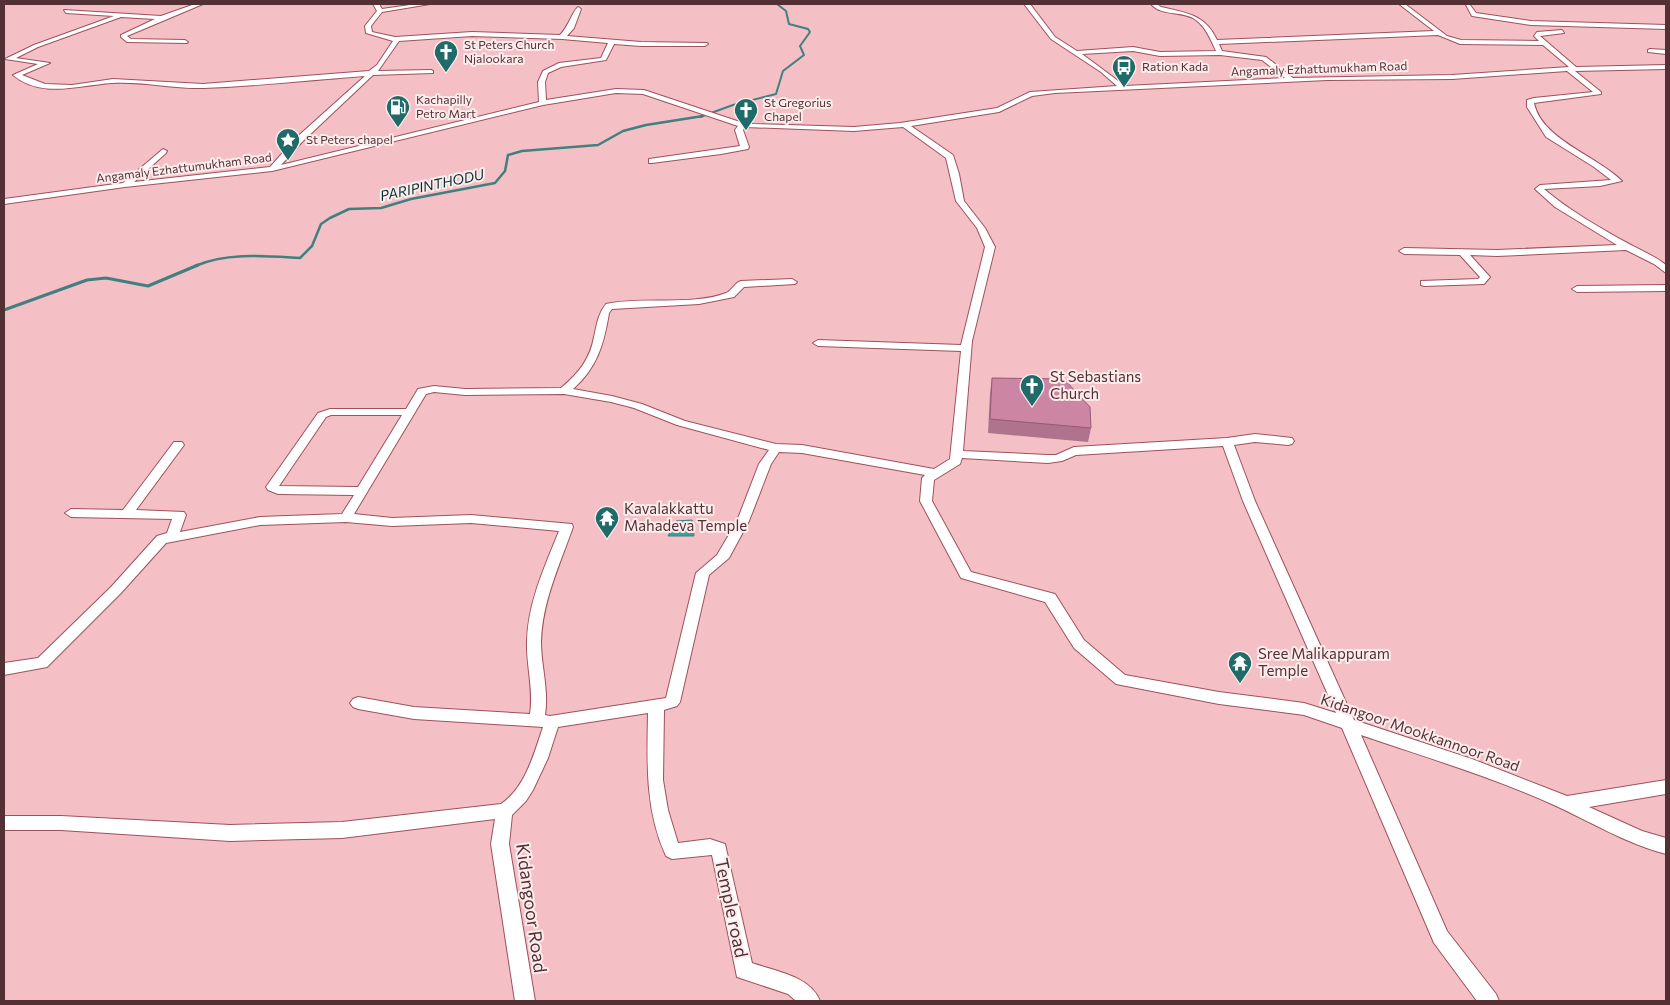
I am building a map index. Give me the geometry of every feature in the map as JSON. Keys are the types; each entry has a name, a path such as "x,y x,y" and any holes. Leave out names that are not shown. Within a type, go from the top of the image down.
{"street":[{"path":"185,42 129,41 123,36 162,18 200,4"},
{"path":"376,4 380,11"},
{"path":"427,4 380,11 368,26 368,31 371,35 395,39 472,34 562,37 612,42 705,44"},
{"path":"1027,4 1053,38 1104,70 1124,88"},
{"path":"1154,4 1159,8 1195,17 1212,33 1220,53"},
{"path":"1402,4 1439,33 1460,42 1546,43"},
{"path":"1468,6 1474,15 1487,18 1565,25 1666,27"},
{"path":"562,37 571,28 578,9"},
{"path":"66,10 162,18"},
{"path":"6,60 36,46 123,15"},
{"path":"1565,25 1567,31 1539,33 1537,36 1599,93 1534,100 1530,102 1531,107 1549,135 1597,164 1604,172 1618,181 1600,184 1540,187 1539,189 1558,205 1627,247 1657,262 1666,270"},
{"path":"1215,42 1352,38 1439,33"},
{"path":"272,169 299,140 379,66 396,41 395,39"},
{"path":"544,103 542,81 545,74 558,64 595,62 604,59 612,42"},
{"path":"1076,53 1133,49 1160,54 1220,53 1264,58 1292,80"},
{"path":"1650,51 1666,52"},
{"path":"6,60 47,63 16,75 32,83 72,87 113,82 203,86 373,72 431,72"},
{"name":"Angamaly Ezhattumukham Road","path":"4,202 125,185 272,169 544,103 616,91 634,90 743,124 768,127 835,129 905,125 999,110 1018,99 1041,92 1292,80 1452,76 1571,69 1666,67"},
{"path":"652,161 722,152 745,147 739,130 743,124"},
{"path":"346,518 422,391 434,389 465,392 564,391 629,404 681,423 776,448 802,449 936,473 956,460 967,348 990,247 981,228 960,201 950,157 905,125"},
{"path":"125,185 163,151"},
{"path":"1404,251 1463,253 1627,247"},
{"path":"1424,283 1481,282 1485,277 1463,253"},
{"path":"564,391 580,378 592,362 604,313 609,306 700,301 731,295 741,284 792,282"},
{"path":"1577,288 1666,288"},
{"path":"818,343 967,348"},
{"path":"362,491 278,490 272,487 322,415 330,412 409,412"},
{"path":"957,454 1048,459 1058,458 1074,451 1227,442 1255,438 1288,441"},
{"path":"1227,442 1249,501 1348,723 1440,937 1489,1001"},
{"path":"126,514 178,445"},
{"path":"358,703 414,713 545,721 656,706 672,702 703,573 722,558 743,521 765,464 776,448"},
{"name":"Kidangoor Mookkannoor Road","path":"936,473 928,478 926,502 966,575 1050,598 1079,644 1121,680 1219,698 1304,709 1466,764 1567,803 1666,788"},
{"path":"4,669 42,663 116,590 162,539 172,536 180,515 70,513"},
{"path":"4,823 61,823 230,833 342,830 504,811 513,807 538,765 545,721 534,662 537,612 540,595 567,527 471,519 392,522 346,518 260,521 162,539"},
{"name":"Temple road","path":"656,706 655,780 660,810 672,851 710,847 719,849 744,970 794,987 810,1001"},
{"path":"1558,799 1639,838 1666,846"},
{"name":"Kidangoor Road","path":"504,811 500,844 525,1001"}],"water":[{"path":"692,520 694,536 668,536 676,521"}],"building":[{"name":"St Sebastians Church","path":"992,378 1064,379 1090,407 1091,428 990,419"}],"waterway":[{"name":"PARIPINTHODU","path":"703,116 733,105 776,94 783,71 804,55 800,46 810,32 808,29 789,24 786,11 777,4"},
{"name":"PARIPINTHODU","path":"198,265 220,259 247,256 300,258 312,246 321,224 349,209 381,208 411,199 495,183 505,171 508,155 522,151 598,145 623,131 646,125 703,116"},
{"name":"PARIPINTHODU","path":"4,310 87,280 106,278 148,286 198,265"}],"place":[{"name":"St Peters Church Njalookara","path":"446,73"},
{"name":"Ration Kada","path":"1124,88"},
{"name":"Kachapilly Petro Mart","path":"398,128"},
{"name":"St Gregorius Chapel","path":"746,131"},
{"name":"St Peters chapel","path":"288,161"},
{"name":"St Sebastians Church","path":"1032,407"},
{"name":"Kavalakkattu Mahadeva Temple","path":"607,539"},
{"name":"Sree Malikappuram Temple","path":"1240,684"}]}
